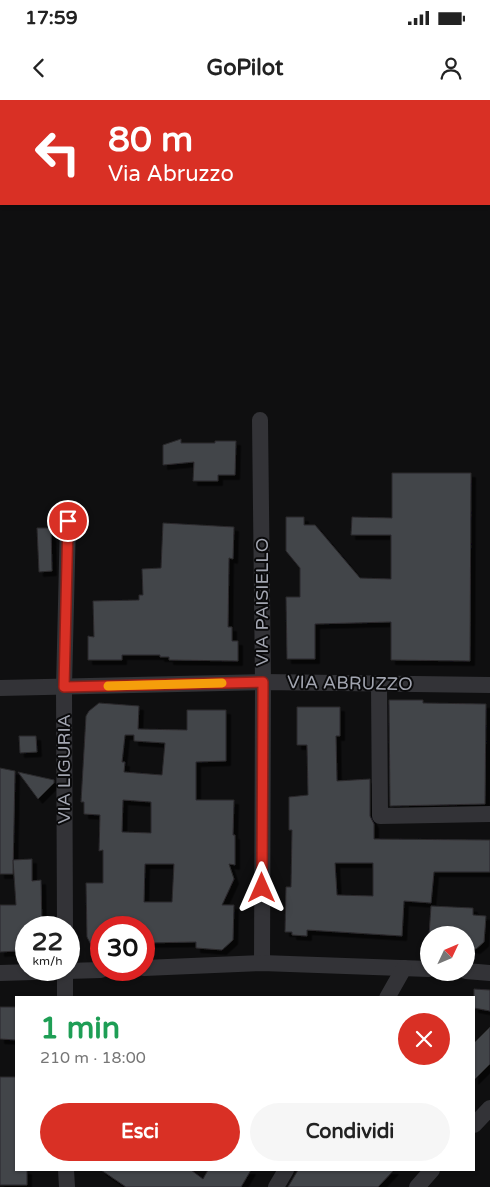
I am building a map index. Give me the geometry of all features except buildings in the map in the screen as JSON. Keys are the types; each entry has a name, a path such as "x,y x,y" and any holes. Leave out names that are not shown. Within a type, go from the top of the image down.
{"street":[{"name":"VIA PAISIELLO","path":"260,420 263,682 262,963"},
{"name":"VIA LIGURIA","path":"65,916 64,687 68,521"},
{"name":"VIA ABRUZZO","path":"0,688 263,682 490,685"},
{"path":"379,684 380,816 490,814"},
{"path":"155,968 262,963 420,969"},
{"path":"388,996 404,968"},
{"path":"475,972 490,973"},
{"path":"0,973 15,973"},
{"path":"65,981 65,996"},
{"path":"475,1124 490,1108"},
{"path":"276,1187 285,1171"},
{"path":"417,1187 431,1171"},
{"path":"66,1178 79,1187"}],"slow traffic":[{"path":"108,686 222,683"}],"route":[{"path":"68,521 64,687 263,682 262,888"}]}
